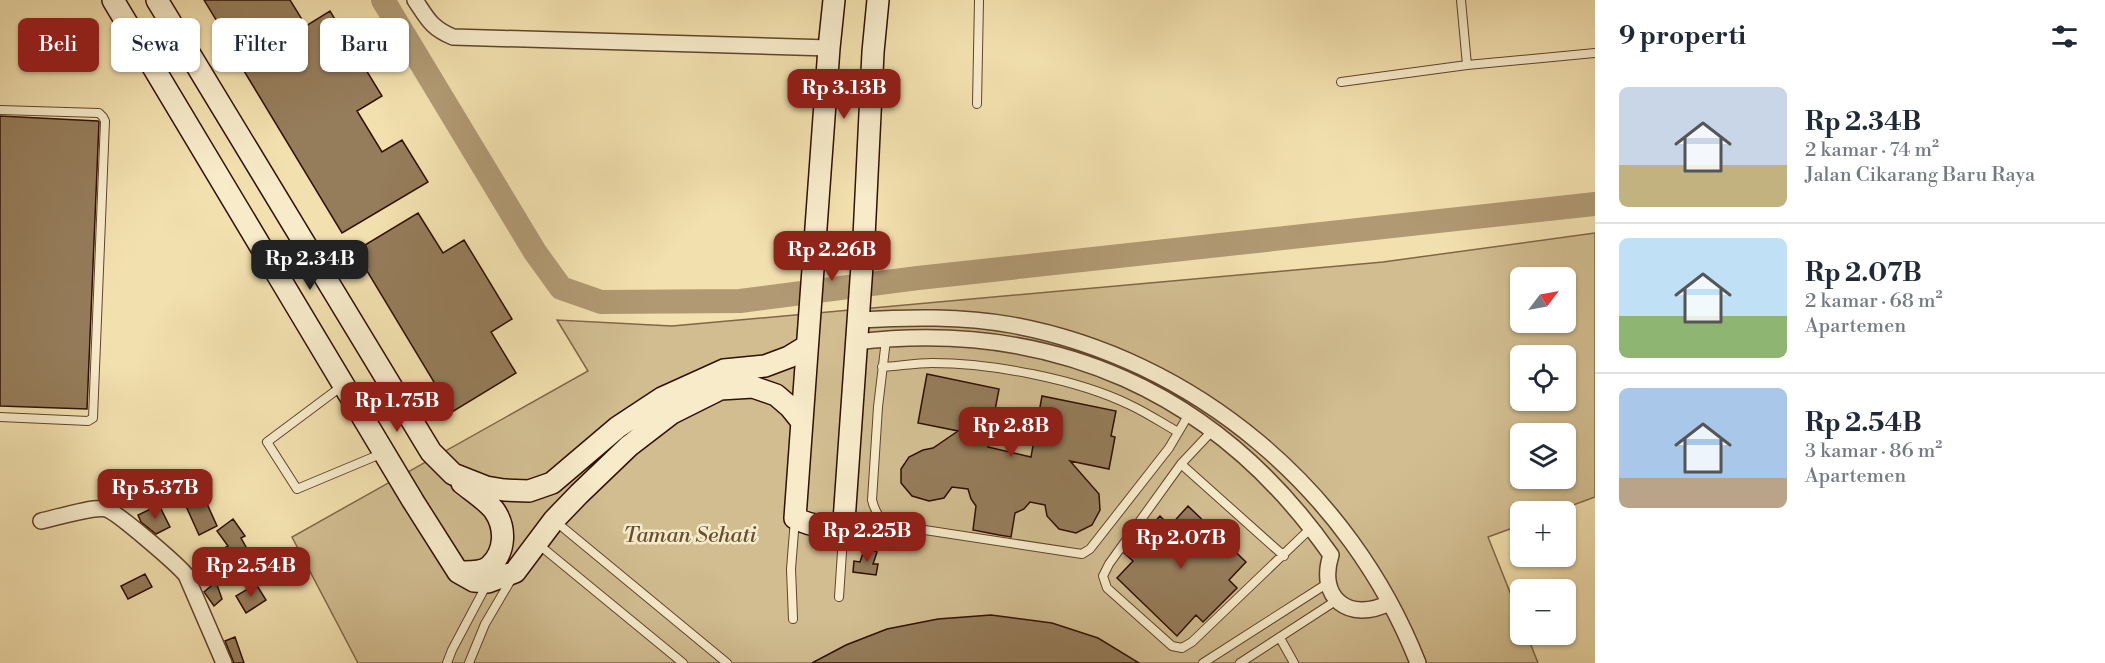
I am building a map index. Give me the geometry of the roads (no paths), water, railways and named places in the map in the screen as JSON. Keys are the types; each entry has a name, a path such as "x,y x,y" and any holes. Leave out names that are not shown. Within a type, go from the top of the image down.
{"main road":[{"path":"112,0 458,572 474,581 488,582 515,572 554,520 629,446 672,413 720,389 753,387 776,395 802,422"},
{"path":"157,0 431,452 493,509 502,528 500,552 490,567 476,572 458,572"},
{"path":"834,0 795,518 807,524 820,526 844,521 878,0"},
{"path":"453,474 486,487 504,490 529,491 552,483 618,427 662,398 724,370 765,366 789,357 807,346"}],"street":[{"path":"415,0 428,20 439,31 453,37 829,48"},
{"path":"858,320 961,318 1012,325 1062,337 1111,353 1203,400 1245,430 1284,464 1351,542 1402,626 1418,663"},
{"path":"856,342 932,336 976,339 1055,354 1108,372 1150,391 1213,430 1266,475 1312,527 1331,555"},
{"path":"41,521 89,510 106,509 117,515 186,575 224,663"},
{"path":"1351,542 1331,555 1327,573 1328,583 1337,600 1349,609 1363,611 1377,609 1389,603"}],"lane":[{"path":"977,104 979,0"},
{"path":"1461,0 1467,65"},
{"path":"1341,82 1467,65 1595,53"},
{"path":"0,110 99,113 105,121 93,418 88,421 0,417"},
{"path":"886,339 872,500 877,514 884,523 892,525 1082,554 1090,549 1169,448 1189,414"},
{"path":"882,367 933,363 1014,371 1040,376 1083,387 1130,405 1178,432"},
{"path":"343,385 267,442 297,489 384,453"},
{"path":"1213,430 1181,464 1109,564 1104,576 1107,588 1172,646 1182,648 1192,642 1312,527"},
{"path":"1181,464 1284,555"},
{"path":"793,619 791,569 795,518"},
{"path":"554,520 727,663"},
{"path":"839,597 844,521"},
{"path":"537,543 683,663"},
{"path":"469,663 485,624 515,572"},
{"path":"447,663 488,582"},
{"path":"1203,663 1328,583"},
{"path":"1240,663 1337,600"},
{"path":"1280,638 1294,663"}],"waterway":[{"path":"383,0 535,252 561,288 601,302 740,301 918,278 1595,204"}],"park label":[{"name":"Taman Sehati","path":"690,535"}]}
